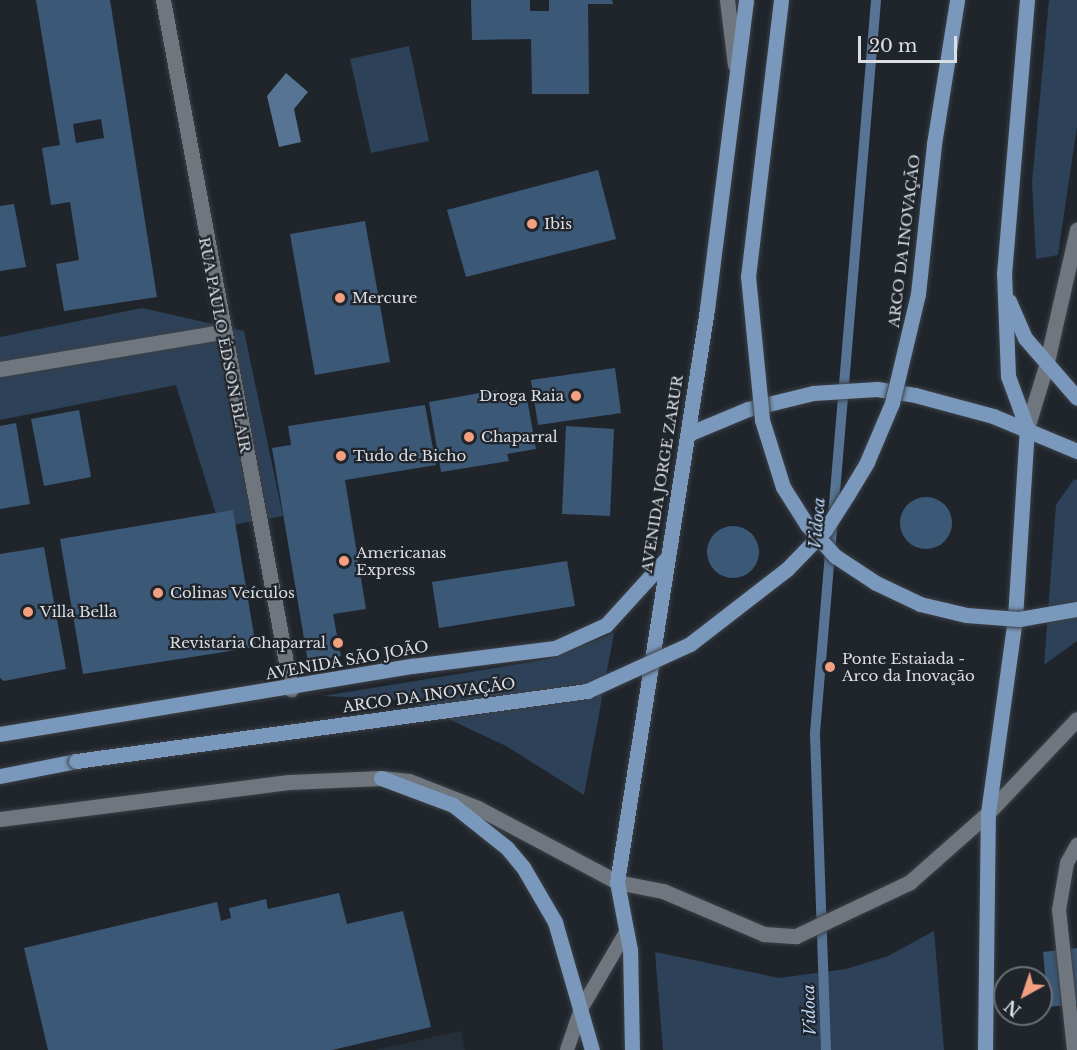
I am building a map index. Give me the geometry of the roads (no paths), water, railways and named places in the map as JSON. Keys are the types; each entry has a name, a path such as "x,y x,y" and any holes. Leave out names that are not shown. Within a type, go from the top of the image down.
{"main road":[{"name":"AVENIDA JORGE ZARUR","path":"632,1050 630,950 617,882 688,434 746,0"},
{"path":"781,0 748,276 762,420 783,487 807,525 835,556 876,583 920,604 966,615 1019,619 1077,609"},
{"name":"ARCO DA INOVAÇÃO","path":"0,776 76,761 587,691 690,644 787,570 825,530 848,494 867,462 892,403 918,294 934,144 957,0"},
{"path":"985,1050 988,813 1015,618 1027,428 1008,376 1004,274 1027,0"},
{"path":"1004,274 1011,311 1046,366 1077,398"},
{"path":"688,434 727,416 813,393 877,389 950,403 1027,428 1077,451"},
{"name":"AVENIDA SÃO JOÃO","path":"0,734 291,688 412,666 555,648 606,625 667,558"},
{"path":"381,778 453,804 507,848 538,888 555,922 592,1050"}],"street":[{"name":"RUA PAULO ÉDSON BLAIR","path":"163,0 222,332 291,688"},
{"name":"AVENIDA JORGE ZARUR","path":"727,0 736,71"},
{"path":"1027,428 1046,366 1077,229"},
{"path":"0,369 222,332"},
{"path":"0,819 113,807 289,782 381,778 435,788 617,882 663,891 742,928 764,934 796,936 910,882 988,813 1077,719"}],"lane":[{"path":"1074,1050 1059,910 1067,863 1077,845"},
{"path":"567,1050 581,1009 626,932"}],"waterway":[{"name":"Vidoca","path":"826,1050 815,733 876,0"}],"place":[{"name":"Ibis","path":"532,224"},
{"name":"Mercure","path":"340,298"},
{"name":"Droga Raia","path":"576,396"},
{"name":"Chaparral","path":"469,437"},
{"name":"Tudo de Bicho","path":"341,456"},
{"name":"Americanas Express","path":"344,561"},
{"name":"Colinas Veículos","path":"158,593"},
{"name":"Villa Bella","path":"28,612"},
{"name":"Revistaria Chaparral","path":"338,643"},
{"name":"Ponte Estaiada - Arco da Inovação","path":"830,667"}]}
